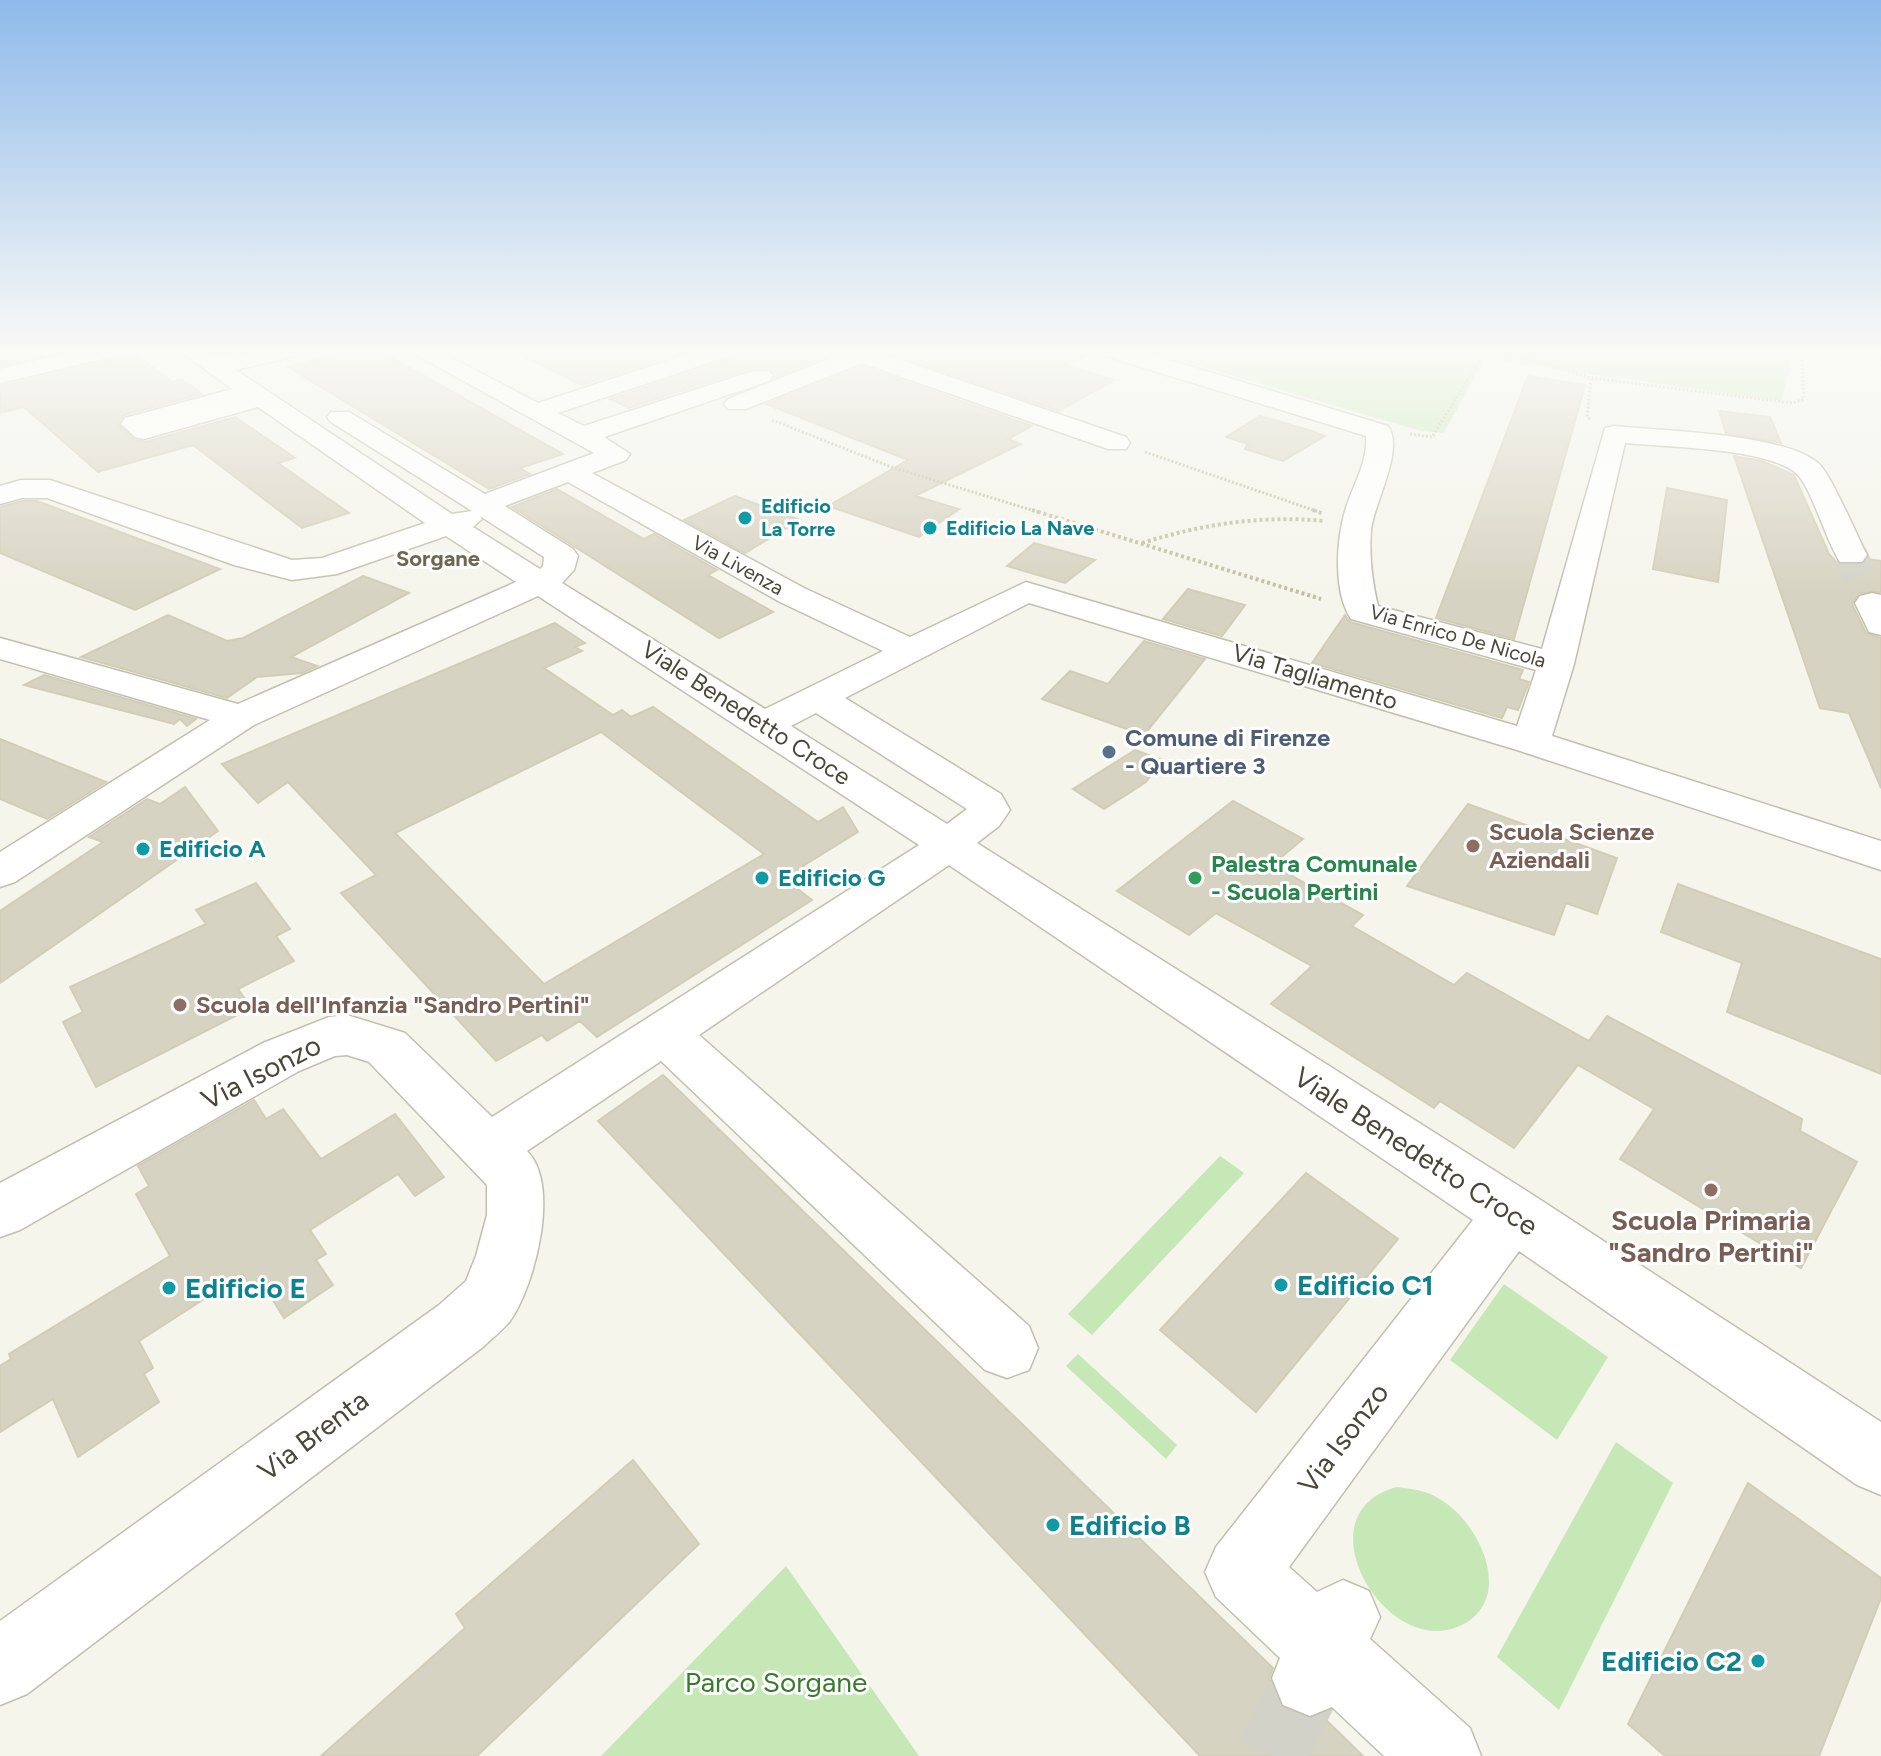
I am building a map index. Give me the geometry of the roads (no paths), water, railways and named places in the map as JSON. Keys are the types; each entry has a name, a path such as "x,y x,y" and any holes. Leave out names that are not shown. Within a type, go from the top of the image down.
{"street":[{"name":"Viale Benedetto Croce","path":"310,431 448,525 765,724 1513,1213 1881,1461"},
{"path":"324,440 354,431"},
{"path":"0,872 241,717 543,582 558,570 562,556 363,431"},
{"path":"0,495 21,489 50,489 245,558 292,570 326,567 578,476 616,454 572,431"},
{"path":"581,436 596,431"},
{"path":"1084,431 1117,443"},
{"name":"Via Enrico De Nicola","path":"1376,431 1380,439 1357,534 1356,584 1363,612 1556,664"},
{"name":"Via Enrico De Nicola","path":"1531,742 1556,664 1614,434 1767,452 1804,466 1866,588"},
{"name":"Via Livenza","path":"578,476 792,595 911,651"},
{"name":"Via Tagliamento","path":"765,724 1026,592 1531,742 1881,856"},
{"path":"0,648 241,717"},
{"path":"488,1148 949,846 989,810 986,803 819,698"},
{"path":"665,1034 1007,1348"},
{"name":"Via Isonzo","path":"0,1212 281,1057 329,1037 347,1035 387,1047 488,1148"},
{"name":"Via Brenta","path":"0,1667 461,1326 489,1300 506,1256 516,1215 515,1176 488,1148"},
{"name":"Via Isonzo","path":"1442,1756 1241,1572 1513,1213"}],"tunnel":[{"path":"1851,555 1860,576"},
{"path":"1270,1756 1310,1678"}],"place":[{"name":"Edificio La Torre","path":"745,518"},
{"name":"Edificio La Nave","path":"930,528"},
{"name":"Comune di Firenze - Quartiere 3","path":"1109,752"},
{"name":"Scuola Scienze Aziendali","path":"1473,846"},
{"name":"Edificio A","path":"143,849"},
{"name":"Edificio G","path":"762,878"},
{"name":"Palestra Comunale - Scuola Pertini","path":"1195,878"},
{"name":"Scuola dell'Infanzia \"Sandro Pertini\"","path":"180,1005"},
{"name":"Scuola Primaria \"Sandro Pertini\"","path":"1711,1190"},
{"name":"Edificio C1","path":"1281,1285"},
{"name":"Edificio E","path":"169,1288"},
{"name":"Edificio B","path":"1053,1525"},
{"name":"Edificio C2","path":"1758,1661"}],"district":[{"name":"Sorgane","path":"438,558"}],"park label":[{"name":"Parco Sorgane","path":"776,1682"}]}
